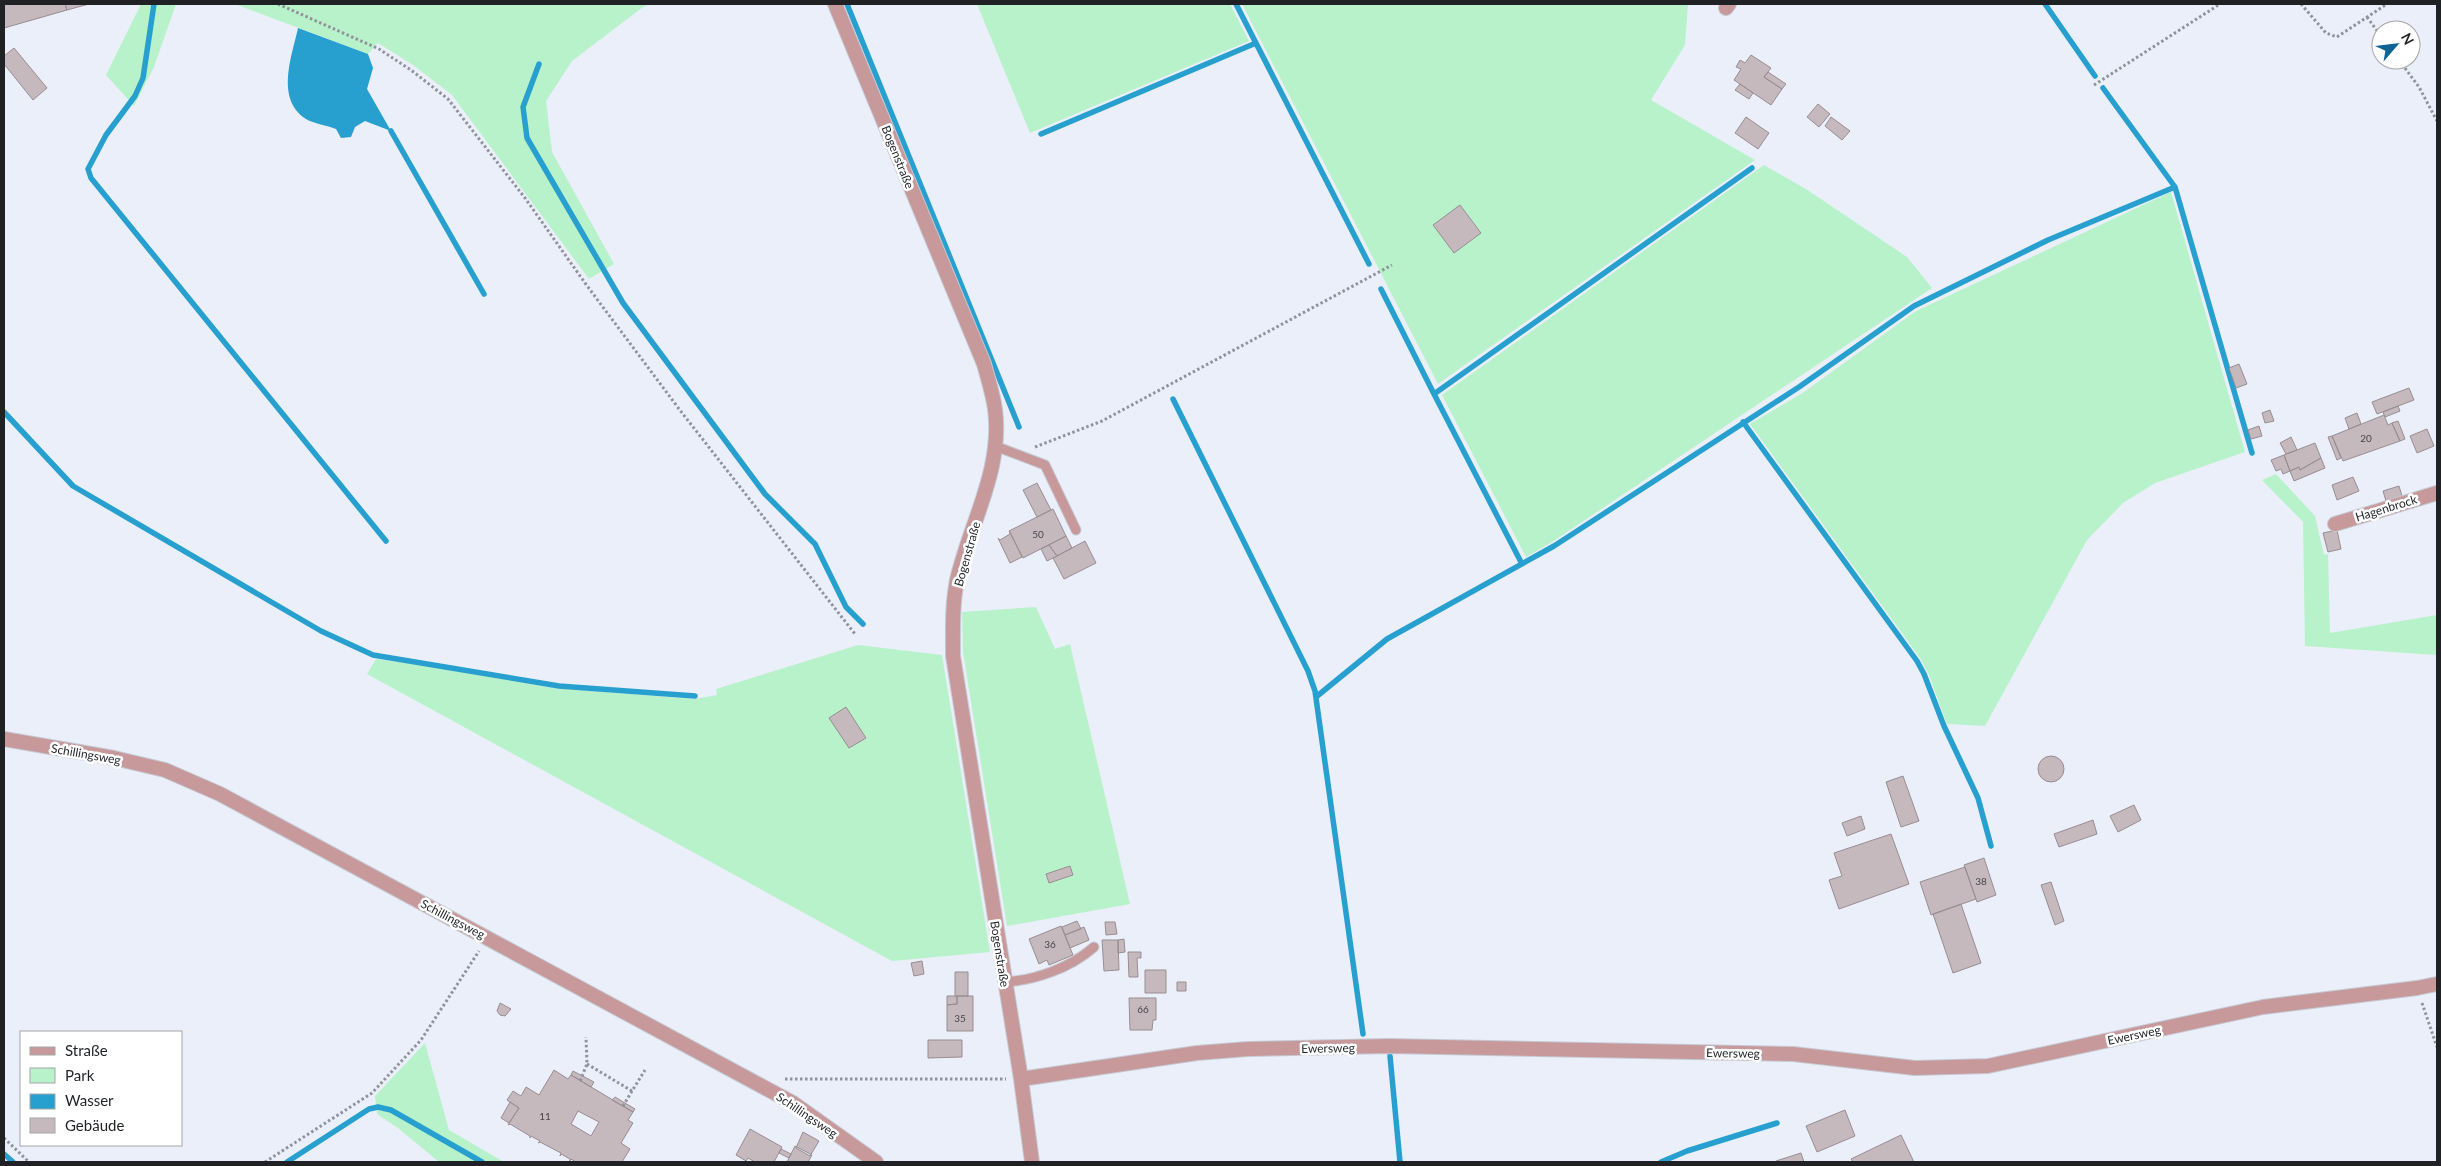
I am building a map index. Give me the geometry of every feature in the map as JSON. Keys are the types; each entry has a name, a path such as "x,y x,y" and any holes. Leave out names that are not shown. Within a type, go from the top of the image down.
{"street":[{"name":"Bogenstraße","path":"835,4 984,364 995,409 995,446 992,472 957,580 953,616 953,656 1004,982 1022,1078 1032,1162"},
{"name":"Hagenbrock","path":"2335,524 2437,493"},
{"name":"Schillingsweg","path":"4,739 114,758 165,770 220,794 793,1103 876,1162"},
{"name":"Ewersweg","path":"1022,1078 1197,1053 1248,1049 1389,1046 1793,1054 1914,1068 1988,1066 2263,1006 2437,984"}],"lane":[{"path":"995,446 1045,465 1076,530"},
{"path":"1004,982 1026,980 1080,959 1094,947"}],"path":[{"path":"278,4 379,49 411,70 448,99 525,198 585,283 679,409 854,634"},
{"path":"2094,85 2220,4"},
{"path":"2301,4 2326,33 2337,37 2387,4"},
{"path":"2367,18 2371,23"},
{"path":"2405,70 2418,87 2437,121"},
{"path":"1016,453 1102,421 1392,265"},
{"path":"265,1162 372,1092 421,1040 488,938"},
{"path":"2417,988 2437,1047"},
{"path":"580,1081 587,1064 586,1037"},
{"path":"587,1064 632,1091"},
{"path":"623,1106 645,1070"},
{"path":"764,1087 773,1079 1022,1078"},
{"path":"4,1138 28,1162"}],"green space":[{"path":"141,4 176,4 154,67 134,106 106,75"},
{"path":"235,4 651,4 643,7 572,61 546,101 552,152 614,264 589,279 452,95 413,65 378,43 368,54"},
{"path":"977,4 1230,4 1249,41 1030,133"},
{"path":"1242,4 1688,4 1685,45 1651,100 1755,160 1438,384"},
{"path":"1764,165 1806,189 1907,257 1932,288 1552,542 1526,557 1442,395"},
{"path":"2171,192 2245,452 2155,483 2123,503 2087,540 1985,726 1947,724 1929,675 1920,658 1750,424 1804,392 1916,311"},
{"path":"2276,474 2315,516 2324,555 2328,554 2330,633 2437,615 2437,655 2305,646 2303,522 2262,480"},
{"path":"1036,607 1055,649 1070,644 1130,904 1007,926 963,652 962,612"},
{"path":"858,645 942,655 990,952 892,961 367,674 376,659 424,665 553,688 695,699 717,695 716,689"},
{"path":"425,1043 449,1130 504,1162 439,1162 398,1128 377,1114 375,1096"}],"water":[{"path":"298,28 368,54 373,68 367,89 391,131 365,121 355,127 351,137 341,138 336,129 309,121 297,110 291,100 288,89 288,76"}],"building":[{"path":"4,4 65,4 67,10 4,28"},
{"path":"65,4 89,4 67,10"},
{"path":"14,48 47,88 33,100 4,64 4,56"},
{"path":"1751,55 1771,68 1764,77 1782,89 1771,105 1734,80 1741,69 1736,67 1740,60 1745,63"},
{"path":"1768,72 1786,84 1782,89 1764,77"},
{"path":"1740,84 1753,93 1749,99 1735,90"},
{"path":"1818,104 1830,114 1819,127 1807,117"},
{"path":"1746,117 1769,133 1758,149 1735,133"},
{"path":"1831,117 1850,131 1842,140 1825,126"},
{"path":"1460,205 1481,233 1454,253 1433,225"},
{"path":"2239,364 2247,384 2236,388 2229,368"},
{"path":"2409,388 2414,400 2377,414 2372,402"},
{"path":"2398,406 2400,411 2385,417 2383,412"},
{"path":"2270,410 2274,421 2265,423 2262,413"},
{"path":"2357,413 2361,424 2349,429 2345,418"},
{"path":"2384,415 2388,425 2392,423 2400,441 2343,461 2332,436"},
{"path":"2398,421 2405,439 2400,441 2392,423"},
{"path":"2259,426 2262,436 2251,439 2248,430"},
{"path":"2427,429 2434,446 2417,453 2410,436"},
{"path":"2332,436 2341,458 2337,460 2328,437"},
{"path":"2291,437 2297,450 2286,454 2280,443"},
{"path":"2315,443 2321,458 2300,470 2299,467 2290,471 2284,455"},
{"path":"2284,455 2290,471 2283,474 2281,469 2276,471 2271,460"},
{"path":"2321,458 2325,468 2294,481 2290,471 2299,467 2300,470"},
{"path":"2353,477 2359,491 2337,500 2332,485"},
{"path":"1037,483 1051,510 1037,517 1023,490"},
{"path":"2399,486 2402,496 2386,501 2383,491"},
{"path":"1053,509 1066,536 1023,558 1009,531"},
{"path":"2337,530 2341,549 2328,552 2323,533"},
{"path":"1010,532 1022,557 1010,563 998,538 1000,540 1010,534"},
{"path":"1066,536 1072,548 1057,556 1049,545"},
{"path":"1085,541 1096,563 1064,579 1053,558"},
{"path":"1049,545 1057,556 1047,561 1041,549"},
{"path":"846,707 866,738 849,748 829,718"},
{"path":"2051,756 2060,760 2064,769 2060,778 2051,782 2042,778 2038,769 2042,760"},
{"path":"1903,776 1919,821 1901,827 1886,782"},
{"path":"2134,805 2141,820 2118,832 2110,816"},
{"path":"1861,816 1865,829 1847,836 1842,823"},
{"path":"2093,820 2097,834 2059,847 2054,834"},
{"path":"1891,834 1909,884 1839,909 1829,880 1842,876 1834,853"},
{"path":"1984,858 1996,895 1977,902 1964,865"},
{"path":"1070,866 1073,875 1049,883 1046,874"},
{"path":"1965,867 1976,899 1931,915 1920,882"},
{"path":"2051,882 2064,921 2055,925 2041,885"},
{"path":"1961,904 1981,963 1953,973 1933,914"},
{"path":"1077,921 1081,929 1065,935 1062,927"},
{"path":"1105,922 1115,922 1117,934 1106,935"},
{"path":"1061,926 1073,955 1049,965 1047,960 1039,964 1029,939"},
{"path":"1084,927 1089,940 1070,948 1065,935"},
{"path":"1124,939 1125,952 1118,953 1118,940"},
{"path":"1102,940 1118,940 1119,970 1104,971"},
{"path":"1128,952 1141,952 1141,958 1137,958 1138,977 1129,977"},
{"path":"922,961 924,974 914,976 911,963"},
{"path":"1145,970 1166,970 1166,993 1145,993"},
{"path":"955,972 968,972 968,996 955,996"},
{"path":"1177,982 1186,982 1186,991 1177,991"},
{"path":"947,996 957,996 957,1004 947,1005"},
{"path":"957,996 973,996 973,1031 947,1031 947,1005 957,1004"},
{"path":"1129,998 1156,998 1156,1020 1153,1020 1152,1030 1130,1030"},
{"path":"500,1003 511,1009 505,1016 500,1015 497,1011"},
{"path":"928,1040 962,1040 962,1057 928,1058"},
{"path":"554,1070 568,1079 571,1075 633,1112 628,1120 633,1123 621,1143 630,1149 622,1162 576,1162 571,1159 570,1161 570,1159 561,1154 560,1156 561,1153 540,1142 538,1143 540,1141 531,1136 530,1138 530,1136 510,1124 508,1125 519,1108 507,1100 513,1091 521,1096 526,1087 539,1095","holes":["578,1111 599,1122 591,1136 571,1124"]},
{"path":"573,1071 594,1082 591,1087 571,1075"},
{"path":"615,1097 635,1109 633,1112 612,1100"},
{"path":"510,1102 519,1108 509,1123 501,1118"},
{"path":"1845,1110 1855,1136 1817,1152 1806,1126"},
{"path":"750,1129 782,1147 774,1162 755,1162 748,1158 746,1161 736,1155"},
{"path":"803,1132 819,1141 810,1156 796,1148"},
{"path":"1901,1135 1914,1162 1853,1162 1851,1159"},
{"path":"795,1146 812,1155 808,1162 787,1162"},
{"path":"781,1149 791,1154 789,1158 779,1153"},
{"path":"1801,1153 1804,1162 1776,1161"}],"waterway":[{"path":"154,4 143,78 135,96 106,135 88,169 91,178 386,541"},
{"path":"847,4 1019,427"},
{"path":"1236,4 1369,264"},
{"path":"2045,4 2095,76"},
{"path":"1041,134 1256,43"},
{"path":"539,64 523,107 527,138 623,303 765,494 815,544 846,607 863,624"},
{"path":"2103,88 2175,187 2252,453"},
{"path":"391,131 484,294"},
{"path":"1522,564 1434,394 1752,168"},
{"path":"1316,697 1387,639 1554,546 1799,387 1914,306 2048,240 2175,187"},
{"path":"1381,289 1434,394"},
{"path":"1173,399 1308,671 1315,691 1363,1034"},
{"path":"4,412 73,486 321,631 373,655 559,686 695,696"},
{"path":"1743,422 1917,661 1944,726 1978,798 1991,846"},
{"path":"1390,1056 1400,1162"},
{"path":"287,1162 369,1109 378,1107 391,1110 482,1162"},
{"path":"1661,1162 1687,1151 1777,1123"},
{"path":"4,1154 13,1162"}]}
